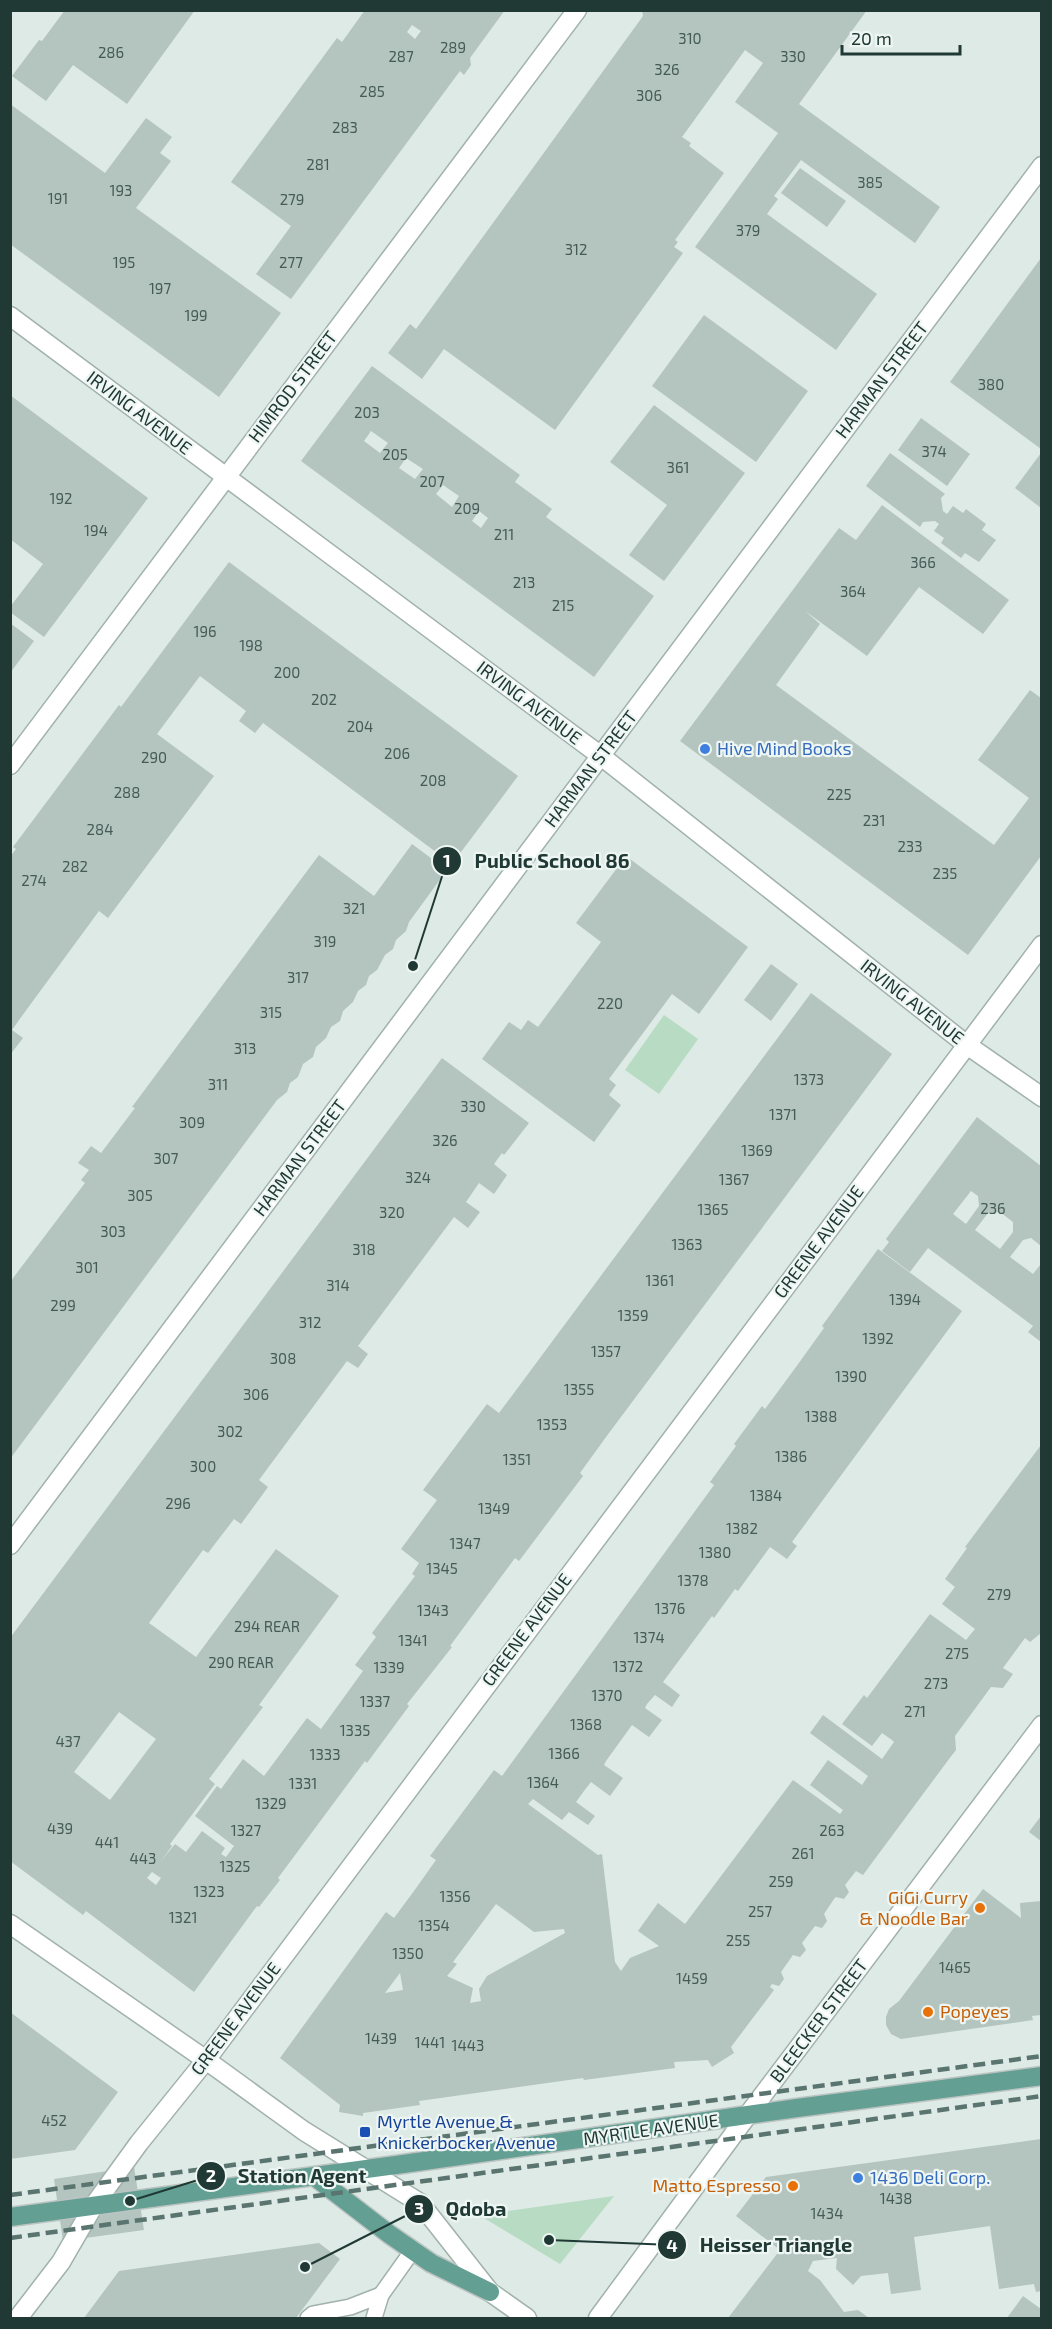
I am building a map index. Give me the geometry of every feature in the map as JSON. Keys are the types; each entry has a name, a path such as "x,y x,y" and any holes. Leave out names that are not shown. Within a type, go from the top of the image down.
{"main road":[{"name":"MYRTLE AVENUE","path":"10,2217 1041,2076"},
{"path":"315,2176 431,2263 490,2292"}],"street":[{"name":"HIMROD STREET","path":"10,765 577,10"},
{"name":"HARMAN STREET","path":"10,1545 1041,166"},
{"name":"IRVING AVENUE","path":"10,316 601,756 967,1045 1041,1097"},
{"name":"GREENE AVENUE","path":"18,2319 61,2262 94,2205 139,2143 206,2060 1041,945"},
{"name":"BLEECKER STREET","path":"598,2319 747,2116 1041,1725"},
{"path":"10,1924 206,2060 304,2132 420,2203 490,2292 526,2319"}],"lane":[{"path":"374,2319 381,2295 413,2250"},
{"path":"308,2319 313,2314 350,2307 381,2295"}],"green space":[{"path":"664,1015 698,1039 659,1094 625,1070"},
{"path":"614,2196 560,2264 479,2215"}],"building":[{"path":"65,10 195,10 127,104 73,65 46,101 12,76"},
{"path":"365,10 505,10 470,58 471,65 464,75 460,71 291,299 256,274 291,226 231,182 337,38 342,42","holes":["412,25 421,31 415,39 407,32"]},
{"path":"642,10 867,10 799,104 940,207 915,243 801,160 774,196 778,199 767,214 877,294 836,350 695,247 778,133 735,102 763,63 745,50 682,137 691,143 689,146 724,173 675,240 678,242 674,247 683,253 555,430 444,349 422,379 388,353 410,324 416,329 643,16"},
{"path":"10,104 105,173 146,118 172,137 160,153 171,161 136,208 281,313 219,397 10,244"},
{"path":"800,168 846,201 827,227 781,193"},
{"path":"1041,258 1041,449 950,382"},
{"path":"704,315 808,391 756,462 652,386"},
{"path":"372,366 520,475 515,482 552,509 546,517 654,596 594,677 301,461","holes":["371,431 388,443 380,453 364,441","406,458 423,469 415,479 399,468","443,485 459,496 452,507 436,494","479,511 488,518 481,528 472,521"]},
{"path":"10,395 148,498 44,637 10,612 10,607 43,564 10,539"},
{"path":"654,405 745,473 664,581 629,555 667,505 610,462"},
{"path":"921,418 970,454 947,486 898,450"},
{"path":"890,453 945,494 941,498 943,511 947,514 953,506 963,513 966,509 986,524 982,530 996,540 979,562 965,553 961,558 941,543 944,538 934,531 939,524 935,521 923,522 920,527 866,486"},
{"path":"1041,453 1041,508 1015,488"},
{"path":"882,505 1009,600 983,634 919,587 867,656 805,611 820,624 776,685 994,845 1029,798 978,760 1030,690 1041,698 1041,856 968,955 680,741 839,528 856,540"},
{"path":"229,562 518,776 452,864 263,723 255,733 239,721 246,711 200,676 157,734 214,776 108,918 99,911 19,1020 12,1030 23,1038 10,1055 10,857 16,849 13,847"},
{"path":"10,623 34,641 10,673"},
{"path":"412,844 447,870 409,922 406,931 396,940 393,949 385,955 377,970 369,976 366,985 358,991 353,1002 343,1011 340,1021 331,1027 326,1038 316,1047 313,1057 303,1064 298,1077 290,1083 287,1092 277,1100 10,1459 10,1282 85,1183 81,1180 89,1170 78,1163 91,1146 101,1153 135,1108 132,1107 319,855 374,896"},
{"path":"626,856 748,947 699,1014 672,994 609,1079 616,1085 609,1095 621,1105 594,1142 482,1059 509,1022 521,1030 528,1020 538,1027 601,942 576,923"},
{"path":"771,964 798,984 771,1021 744,1000"},
{"path":"811,993 892,1054 606,1437 580,1473 583,1476 519,1561 515,1558 450,1646 452,1647 407,1704 409,1706 367,1763 365,1761 278,1878 280,1880 259,1907 257,1906 194,1992 86,1911 83,1915 10,1861 10,1638 442,1058 529,1123 494,1164 507,1175 494,1194 479,1183 466,1202 480,1212 468,1228 454,1217 358,1346 368,1354 358,1368 347,1361 259,1480 268,1487 241,1524 234,1519 208,1553 203,1550 149,1623 196,1657 276,1549 339,1596 259,1705 263,1707 209,1779 215,1784 170,1844 172,1846 161,1861 175,1844 186,1852 202,1831 225,1848 221,1854 226,1857 234,1846 195,1816 217,1786 221,1789 243,1759 264,1776 307,1718 321,1729 363,1671 355,1665 376,1637 372,1633 415,1576 412,1574 419,1563 401,1549 437,1500 423,1490 487,1404 499,1413","holes":["119,1712 156,1739 110,1800 74,1772","152,1872 161,1878 156,1885 147,1878"]},
{"path":"977,1117 1041,1166 1041,1246 1031,1238 1023,1240 1010,1257 1033,1274 1041,1264 1041,1342 1028,1332 1033,1326 928,1248 910,1272 882,1251 889,1242 886,1239","holes":["971,1191 978,1196 979,1206 966,1224 953,1214","1000,1212 1013,1222 1013,1232 1000,1249 975,1230 988,1213"]},
{"path":"878,1249 962,1311 792,1542 797,1546 787,1559 770,1547 738,1591 735,1589 714,1618 712,1616 663,1682 680,1695 672,1707 655,1695 645,1708 662,1720 649,1737 632,1725 606,1761 604,1765 623,1778 610,1796 591,1782 576,1802 595,1816 588,1825 569,1812 562,1820 533,1799 528,1804 598,1855 602,1854 615,1962 621,1971 630,1958 659,1946 638,1931 658,1903 685,1924 793,1780 840,1814 843,1810 810,1785 828,1760 862,1785 868,1776 810,1733 823,1715 882,1759 894,1742 892,1740 882,1733 872,1746 842,1724 864,1695 867,1698 930,1614 966,1640 975,1629 942,1604 955,1587 945,1579 967,1548 965,1547 1041,1445 1041,1633 1030,1642 1025,1638 1003,1668 1013,1674 1003,1688 991,1687 955,1736 956,1750 863,1875 856,1871 845,1885 849,1892 844,1899 836,1897 834,1899 824,1914 827,1921 822,1928 815,1926 802,1943 806,1950 800,1957 793,1955 781,1972 784,1979 779,1986 772,1984 770,1987 774,1990 731,2047 734,2053 712,2067 708,2060 674,2062 675,2068 584,2080 583,2078 419,2101 420,2105 363,2113 363,2116 339,2112 340,2105 280,2058 386,1912 394,1918 436,1860 430,1856 494,1770 502,1776 714,1485 710,1482 736,1446 734,1444 762,1406 765,1409 824,1328 822,1326","holes":["496,1904 534,1932 564,1929 565,1933 487,1976 479,1989 481,2001 470,2003 473,1988 447,1976 457,1964 453,1962","400,1973 403,1990 385,1993"]},
{"path":"1041,1816 1041,1841 1029,1832"},
{"path":"983,1889 1021,1918 1020,1903 1041,1901 1041,2015 1032,2016 1033,2020 901,2039 891,2034 886,2025 889,2009 899,2001"},
{"path":"10,2012 118,2092 75,2150 10,2159"},
{"path":"1041,2139 1041,2291 1036,2292 1034,2284 999,2289 990,2226 914,2237 921,2290 891,2294 888,2273 861,2276 853,2285 836,2269 837,2258 813,2261 808,2271 820,2280 844,2312 858,2310 869,2318 728,2318 780,2250 736,2216 766,2177"},
{"path":"134,2167 144,2230 63,2241 54,2179"},
{"path":"319,2243 340,2259 296,2318 84,2318 119,2271"},
{"path":"1023,2296 1041,2309 1041,2318 1007,2318"}],"railway":[{"path":"10,2195 1042,2056"},
{"path":"10,2238 1042,2096"}],"place":[{"name":"Hive Mind Books","path":"705,749"},
{"name":"Public School 86","path":"413,966"},
{"name":"GiGi Curry & Noodle Bar","path":"980,1908"},
{"name":"Popeyes","path":"928,2012"},
{"name":"Myrtle Avenue & Knickerbocker Avenue","path":"365,2132"},
{"name":"1436 Deli Corp.","path":"858,2178"},
{"name":"Matto Espresso","path":"793,2186"},
{"name":"Station Agent","path":"130,2201"},
{"name":"Heisser Triangle","path":"549,2240"},
{"name":"Qdoba","path":"305,2267"}]}
